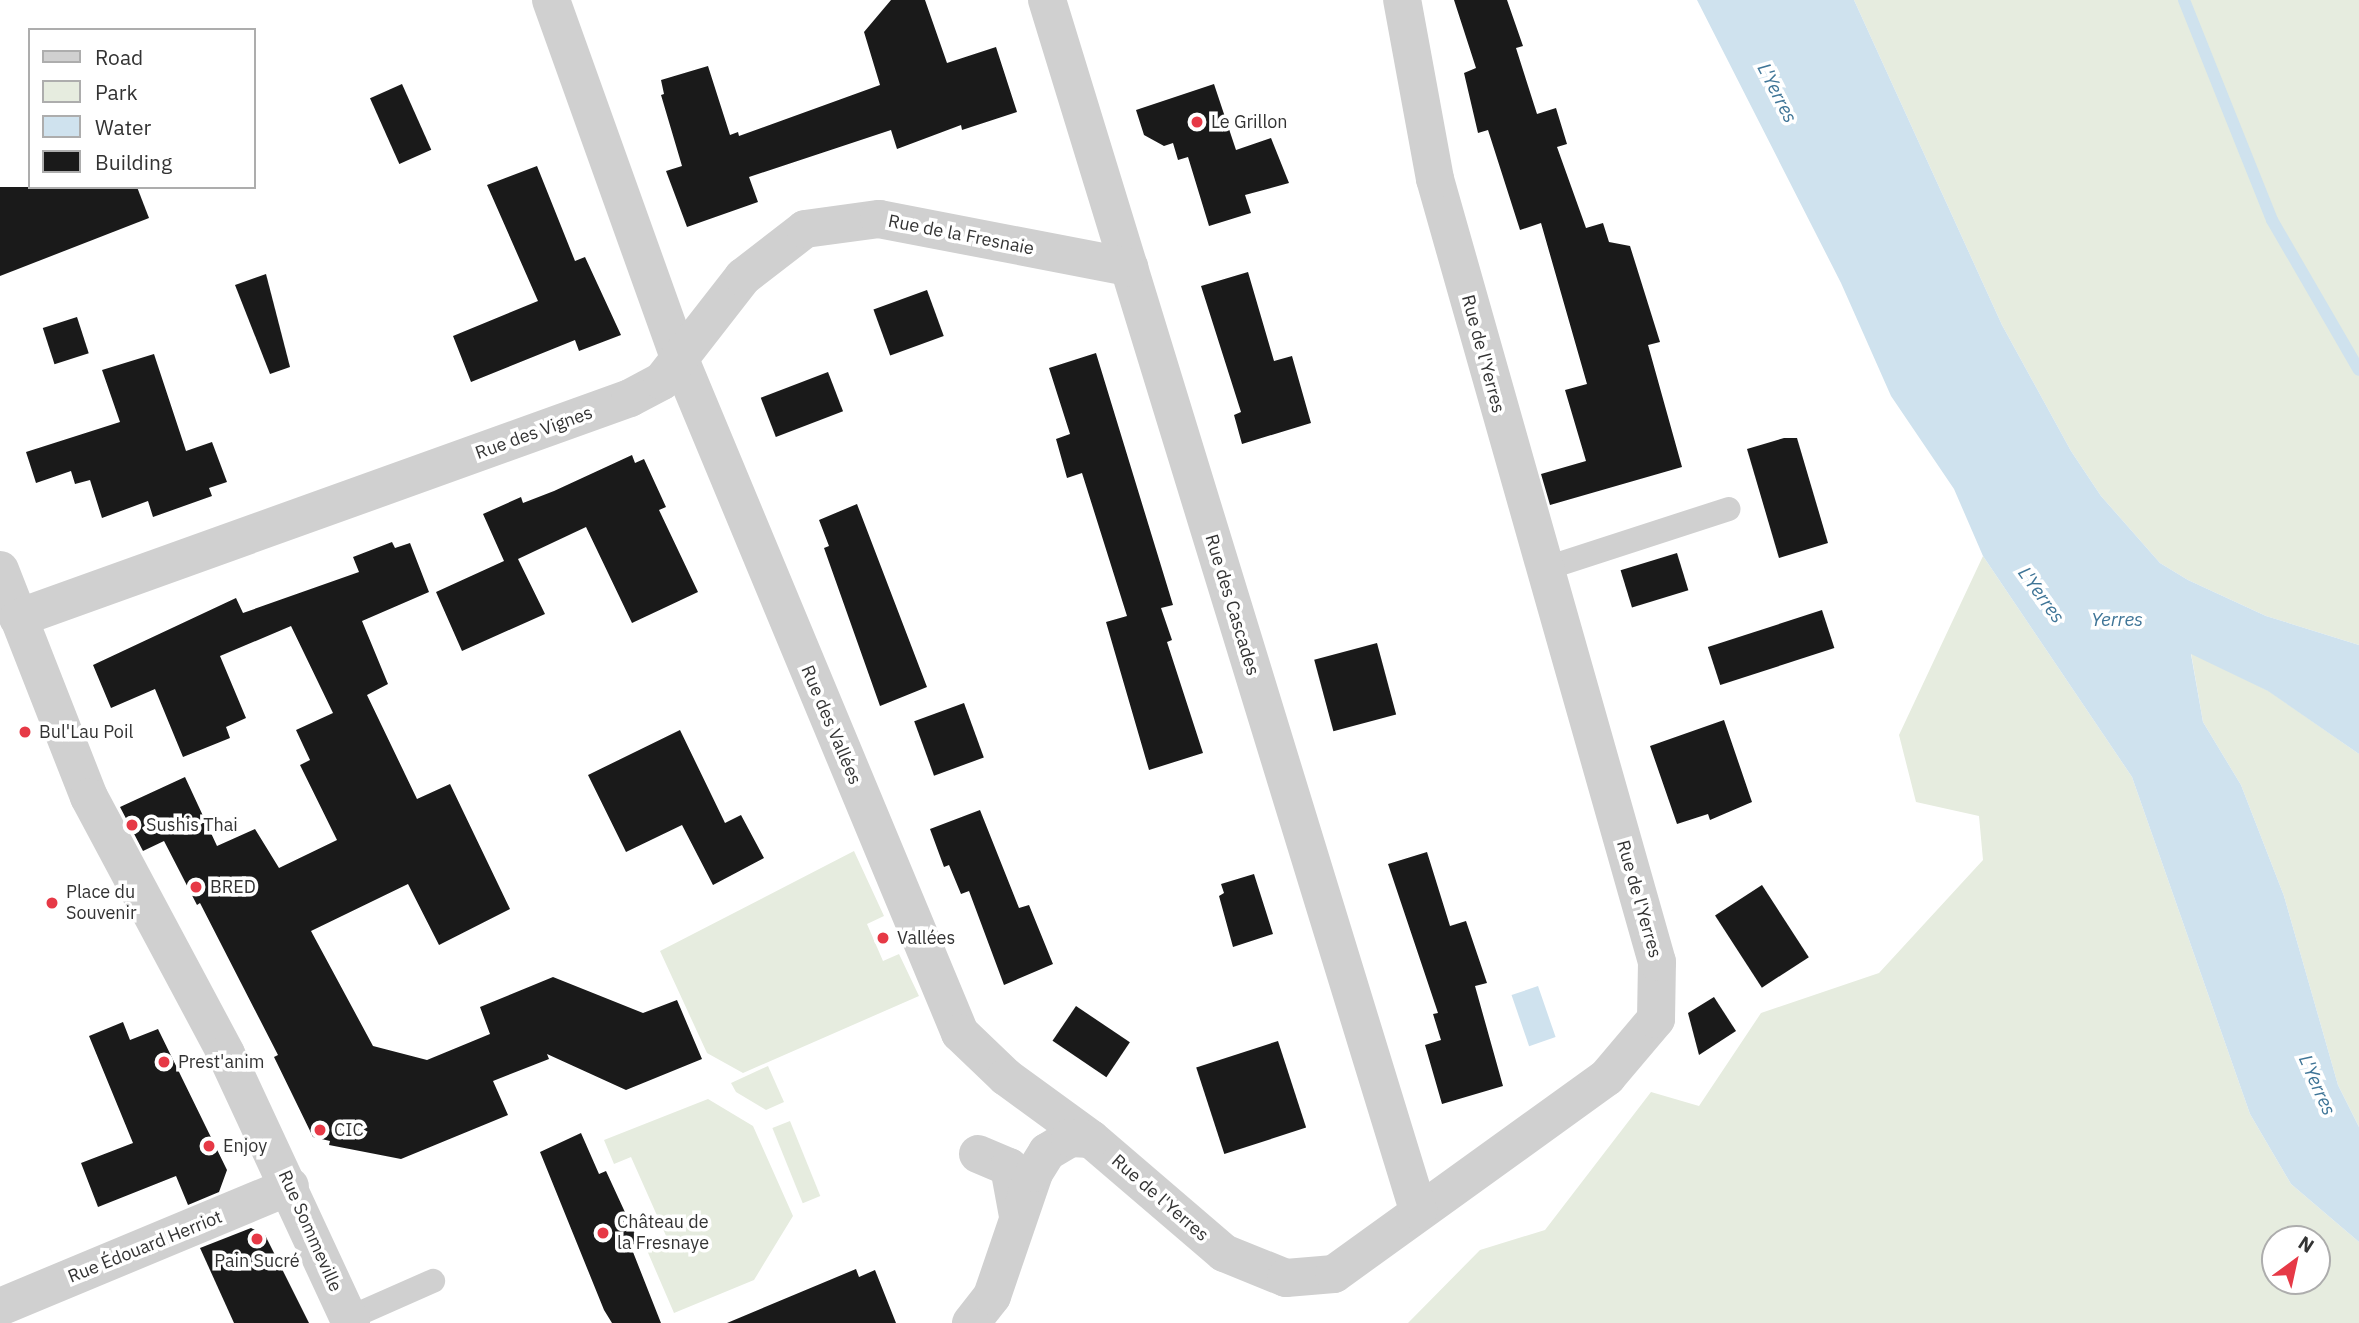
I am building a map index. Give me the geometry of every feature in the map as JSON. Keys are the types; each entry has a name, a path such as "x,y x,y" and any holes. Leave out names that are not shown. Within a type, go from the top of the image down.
{"street":[{"path":"551,0 679,357"},
{"name":"Rue des Cascades","path":"1047,0 1418,1210"},
{"name":"Rue de l'Yerres","path":"1006,1077 1091,1139 1224,1253 1286,1278 1334,1274 1418,1210 1607,1077 1656,1019 1657,962 1435,179 1402,0"},
{"name":"Rue de la Fresnaie","path":"679,357 743,277 806,229 879,219 1129,267"},
{"name":"Rue des Vignes","path":"18,618 630,398 662,381 679,357"},
{"name":"Rue des Vallées","path":"679,357 960,1033 1006,1077"},
{"name":"Rue Sommeville","path":"0,570 89,797 226,1054 290,1186 350,1321"},
{"path":"971,1323 992,1296 1034,1173 1047,1152 1070,1138 1091,1139"},
{"path":"978,1154 1009,1167 1019,1222"},
{"name":"Rue Édouard Herriot","path":"0,1307 290,1186"}],"lane":[{"path":"1544,569 1729,509"},
{"path":"350,1321 433,1281"}],"green space":[{"path":"1854,0 2359,0 2359,645 2266,616 2188,580 2160,563 2101,496 2071,451 2002,325"},
{"path":"1983,556 2132,777 2250,1114 2291,1184 2359,1242 2359,1323 1408,1323 1480,1250 1545,1230 1651,1092 1699,1106 1761,1013 1879,973 1983,860 1979,816 1916,802 1899,735"},
{"path":"2191,653 2269,691 2359,754 2359,1127 2338,1085 2284,896 2241,785 2203,722"},
{"path":"854,851 884,916 867,924 883,961 899,954 919,996 743,1073 707,1053 660,951"},
{"path":"768,1066 784,1102 766,1110 736,1092 731,1083"},
{"path":"708,1099 753,1126 793,1216 754,1280 674,1313 646,1248 667,1238 631,1157 614,1164 604,1140"},
{"path":"790,1121 820,1196 803,1203 772,1128"}],"water":[{"name":"Yerres","path":"1697,0 1854,0 2002,325 2071,451 2101,496 2160,563 2188,580 2266,616 2359,645 2359,754 2268,691 2191,654 2203,722 2241,785 2284,896 2338,1085 2359,1127 2359,1242 2291,1184 2250,1114 2132,777 1983,556 1954,489 1891,396 1841,283"},
{"path":"1538,986 1556,1037 1529,1046 1512,995"}],"building":[{"path":"891,0 925,0 947,63 996,47 1017,112 962,130 961,125 897,149 891,130 749,177 758,202 687,227 666,171 682,166 661,95 664,94 661,80 708,66 730,135 738,132 739,136 880,85 864,32"},
{"path":"1454,0 1507,0 1523,46 1516,48 1537,114 1556,108 1567,144 1557,147 1586,228 1603,223 1609,242 1630,246 1660,342 1648,345 1682,467 1550,505 1541,474 1586,461 1565,390 1587,384 1541,223 1520,230 1488,130 1478,133 1464,73 1476,68"},
{"path":"402,84 431,150 399,164 370,98"},
{"path":"1214,84 1236,150 1271,138 1289,183 1245,195 1251,213 1209,226 1188,157 1178,160 1173,143 1164,146 1144,135 1136,110"},
{"path":"537,166 575,261 585,257 621,335 579,351 575,340 471,382 453,336 538,301 487,185"},
{"path":"0,187 138,189 149,218 0,276"},
{"path":"1248,272 1274,361 1292,356 1311,423 1242,444 1234,415 1241,412 1201,286"},
{"path":"266,274 290,367 270,374 235,285"},
{"path":"927,290 944,336 890,356 873,309"},
{"path":"77,317 89,353 55,364 43,328"},
{"path":"1096,353 1173,605 1161,608 1172,640 1167,642 1203,753 1149,770 1106,622 1127,616 1082,473 1067,478 1056,439 1070,434 1049,368"},
{"path":"154,354 186,451 212,442 227,482 209,488 212,496 153,517 148,501 102,518 90,480 75,484 71,471 36,483 26,452 120,422 102,370"},
{"path":"828,372 843,411 776,437 761,398"},
{"path":"1784,438 1797,438 1828,543 1779,558 1747,449"},
{"path":"632,455 635,463 644,459 666,507 659,510 698,592 632,623 586,527 518,559 545,614 462,651 436,592 504,561 483,514 521,497 523,503 554,491"},
{"path":"857,504 927,687 880,706 824,548 829,546 819,520"},
{"path":"392,542 395,548 410,543 429,592 362,621 388,684 367,695 417,799 450,784 510,909 439,945 408,884 311,931 373,1046 427,1060 490,1034 480,1007 553,977 643,1013 677,1000 702,1059 626,1090 547,1054 549,1059 493,1081 508,1115 401,1159 329,1145 330,1141 313,1137 274,1057 278,1055 200,903 197,905 164,841 143,851 120,807 185,777 217,846 255,829 279,868 337,840 300,765 310,760 296,730 333,713 291,626 220,656 246,718 226,727 230,738 183,757 155,689 111,708 93,665 236,598 243,613 359,572 353,557"},
{"path":"1677,553 1688,590 1632,608 1621,570"},
{"path":"1822,610 1834,648 1720,685 1708,647"},
{"path":"1377,643 1396,714 1333,731 1314,660"},
{"path":"964,703 984,758 934,776 914,721"},
{"path":"1724,720 1752,802 1710,820 1708,814 1677,824 1650,746"},
{"path":"680,730 725,823 741,815 764,858 713,885 682,825 626,852 588,775"},
{"path":"980,810 1019,908 1029,905 1053,964 1004,985 969,891 961,894 949,865 944,867 930,829"},
{"path":"1427,852 1450,926 1466,921 1487,983 1475,986 1503,1086 1442,1104 1425,1045 1441,1040 1433,1014 1438,1013 1388,864"},
{"path":"1254,874 1273,934 1233,947 1219,896 1224,893 1221,884"},
{"path":"1762,885 1809,957 1762,988 1715,915"},
{"path":"1714,997 1736,1031 1699,1055 1688,1013"},
{"path":"1076,1006 1130,1042 1106,1077 1053,1041"},
{"path":"123,1022 130,1040 158,1029 227,1170 219,1192 188,1205 176,1176 98,1207 81,1163 133,1143 89,1036"},
{"path":"1278,1041 1306,1128 1224,1154 1196,1068"},
{"name":"Château de la Fresnaye","path":"581,1133 599,1174 606,1171 641,1247 633,1252 661,1323 612,1323 604,1310 540,1152"},
{"path":"251,1228 265,1235 309,1323 234,1323 200,1248"},
{"path":"856,1269 859,1277 875,1270 896,1323 727,1323"}],"waterway":[{"path":"2184,0 2272,220 2359,370"}],"place":[{"name":"Le Grillon","path":"1197,122"},
{"name":"Bul'Lau Poil","path":"25,732"},
{"name":"Sushis Thai","path":"132,825"},
{"name":"BRED","path":"196,887"},
{"name":"Place du Souvenir","path":"52,903"},
{"name":"Vallées","path":"883,938"},
{"name":"Prest'anim","path":"164,1062"},
{"name":"CIC","path":"320,1130"},
{"name":"Enjoy","path":"209,1146"},
{"name":"Château de la Fresnaye","path":"603,1233"},
{"name":"Pain Sucré","path":"257,1239"}],"water label":[{"name":"L'Yerres","path":"1777,93"},
{"name":"L'Yerres","path":"2041,595"},
{"name":"L'Yerres","path":"2317,1085"}]}
